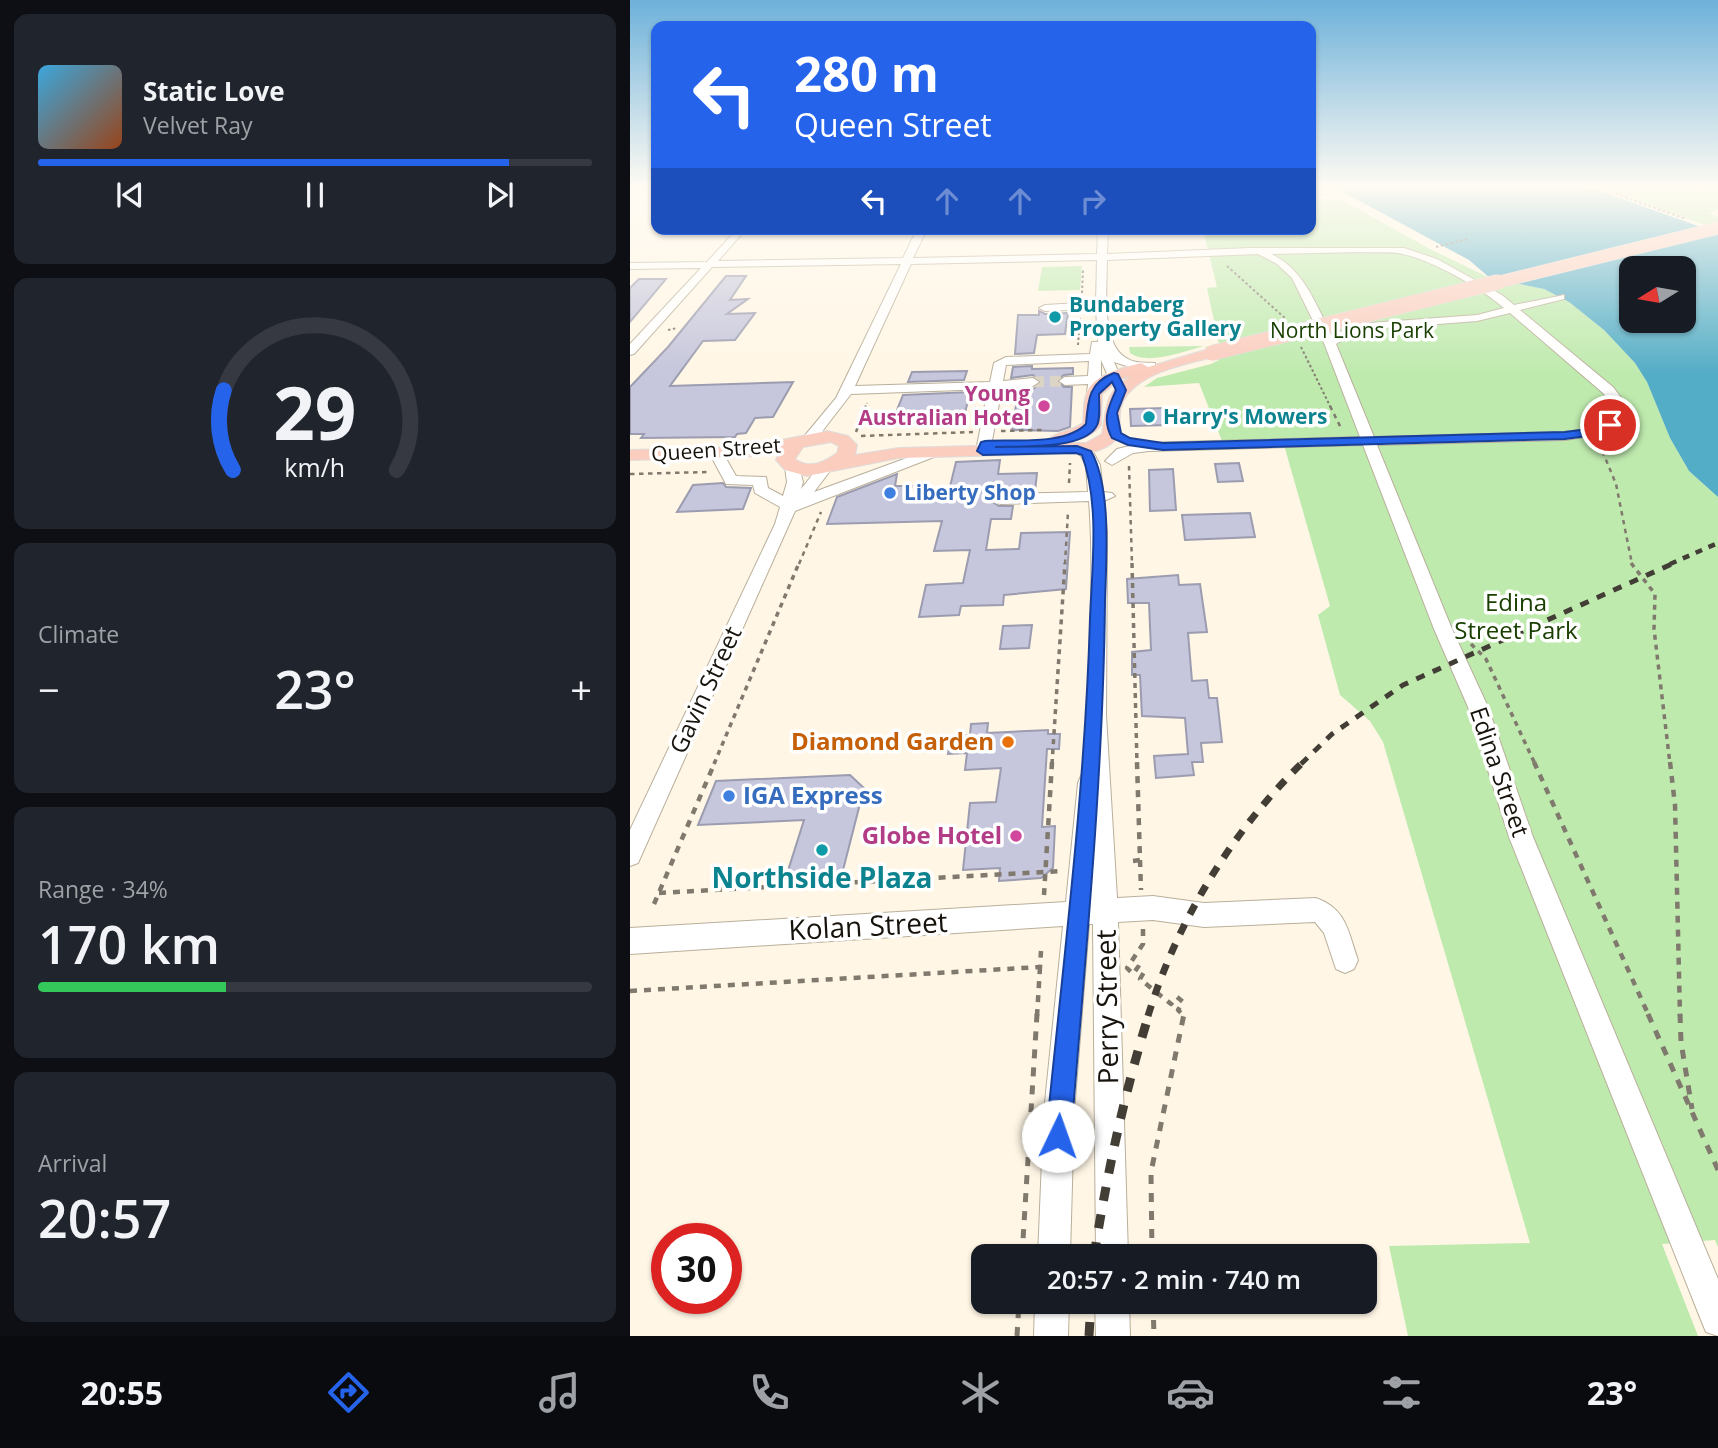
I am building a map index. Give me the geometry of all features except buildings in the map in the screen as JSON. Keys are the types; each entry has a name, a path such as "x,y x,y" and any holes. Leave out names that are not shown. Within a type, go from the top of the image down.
{"main road":[{"path":"1120,393 1137,379 1183,361 1636,248"},
{"path":"830,466 880,455 1066,439 1085,432 1093,421 1094,387 1114,376 1183,361"},
{"path":"1114,376 1120,384 1120,393"},
{"name":"Perry Street","path":"1112,426 1114,404 1120,393"},
{"path":"1093,421 1096,425 1112,426"},
{"path":"843,440 870,446 984,448 1070,455 1101,443 1112,426"},
{"name":"Queen Street","path":"630,455 746,452 827,436 843,440"},
{"path":"790,466 785,460 788,450 805,440"},
{"path":"830,466 846,455 848,445 843,440"},
{"name":"Queen Street","path":"630,461 722,465 764,458 808,470 830,466"}],"street":[{"path":"630,351 725,248"},
{"path":"843,440 837,425 844,395 913,248"},
{"path":"1102,248 1102,324 1106,341 1112,355 1120,361 1152,366"},
{"path":"630,267 1297,250 1374,249 1414,253 1430,249"},
{"path":"1281,262 1277,254 1297,250"},
{"path":"1250,251 1265,254 1281,262"},
{"path":"1000,499 1069,497 1107,482 1118,454 1128,450 1163,446 1553,436 1591,432 1610,425 1616,418 1619,404 1608,390 1514,309 1476,285 1414,253"},
{"name":"Edina Street","path":"1281,262 1296,276 1330,343 1443,629 1478,707 1521,837 1718,1320"},
{"path":"1322,328 1331,334 1365,326 1466,320 1560,297"},
{"path":"1045,308 1102,305"},
{"path":"1492,315 1511,314 1528,322"},
{"path":"1065,381 1094,387 1096,341 1102,324"},
{"path":"1330,343 1346,332"},
{"path":"1106,341 1107,364 1114,376"},
{"path":"984,448 998,366 1004,361 1096,357"},
{"path":"805,440 844,395 1033,382"},
{"path":"1112,426 1116,435 1124,440 1163,446"},
{"name":"Perry Street","path":"1112,426 1099,532 1096,715 1105,911 1112,1244"},
{"name":"Perry Street","path":"1070,455 1084,451 1107,482"},
{"path":"722,465 731,481 762,481 760,490 789,511 829,492 934,452"},
{"name":"Gavin Street","path":"630,855 789,511 795,482 790,466"},
{"name":"Gavin Street","path":"789,511 830,466"},
{"name":"Perry Street","path":"1054,1244 1059,1112 1096,715"},
{"name":"Kolan Street","path":"630,941 1142,909 1175,909 1204,915 1322,911 1330,919 1345,960"},
{"path":"1051,1336 1052,1314"},
{"path":"1112,1314 1113,1336"}],"path":[{"path":"1223,262 1291,325"},
{"path":"671,330 677,328"},
{"path":"1298,340 1342,430"},
{"path":"1591,432 1597,439 1616,484 1630,562 1655,594 1654,629 1675,805 1681,1042 1693,1115"},
{"path":"1044,897 1070,455"},
{"path":"1129,464 1143,944 1127,968 1133,974 1138,967 1144,972 1140,979 1171,1004 1177,997 1183,1002 1178,1010 1184,1014 1151,1172 1152,1244"},
{"path":"630,474 722,465"},
{"path":"654,904 829,492"},
{"path":"1443,629 1473,646 1486,659 1718,1170"},
{"path":"1133,861 1140,860"},
{"path":"659,893 1069,870"},
{"path":"1023,1244 1041,951"},
{"path":"630,991 1040,967"},
{"path":"1017,1336 1019,1314"},
{"path":"1153,1314 1154,1336"}],"green space":[{"name":"Edina Street Park","path":"1208,248 1429,248 1490,278 1544,289 1569,302 1604,330 1635,363 1647,382 1670,438 1689,471 1718,497 1718,1247 1715,1240 1662,1244 1698,1336 1408,1336 1389,1246 1530,1243 1383,742 1370,721 1340,695 1318,615 1330,606 1284,445 1224,446 1199,383 1144,387 1157,378 1219,360 1205,347 1219,344 1207,288 1217,287"},
{"path":"1082,266 1080,290 1038,291 1042,267"},
{"path":"1204,346 1156,358 1138,357 1130,353 1129,347"}],"water":[{"path":"1447,248 1718,248 1718,497 1689,471 1670,438 1647,382 1635,363 1604,330 1569,302 1544,289 1490,278 1469,260"}],"tunnel":[{"path":"1033,382 1065,381"}],"railway":[{"path":"1670,564 1718,543"},
{"path":"1302,763 1332,734 1403,685 1674,563"},
{"path":"1148,1016 1174,946 1210,879 1253,817 1302,763"},
{"path":"1096,1244 1117,1134 1149,1014"},
{"path":"1089,1336 1090,1314"}],"place":[{"name":"Bundaberg Property Gallery","path":"1055,317"},
{"name":"Young Australian Hotel","path":"1044,406"},
{"name":"Harry's Mowers","path":"1149,417"},
{"name":"Liberty Shop","path":"890,493"},
{"name":"Diamond Garden","path":"1008,742"},
{"name":"IGA Express","path":"729,796"},
{"name":"Globe Hotel","path":"1016,836"},
{"name":"Northside Plaza","path":"822,850"}],"route":[{"path":"1058,1136 1096,715 1099,532 1094,471 1087,453 1077,449 983,451 985,444 1058,441 1085,432 1093,421 1094,394 1102,383 1114,376 1121,390 1114,404 1112,426 1119,438 1141,444 1163,446 1565,436 1591,432 1610,425"}],"park label":[{"name":"North Lions Park","path":"1352,331"}]}
